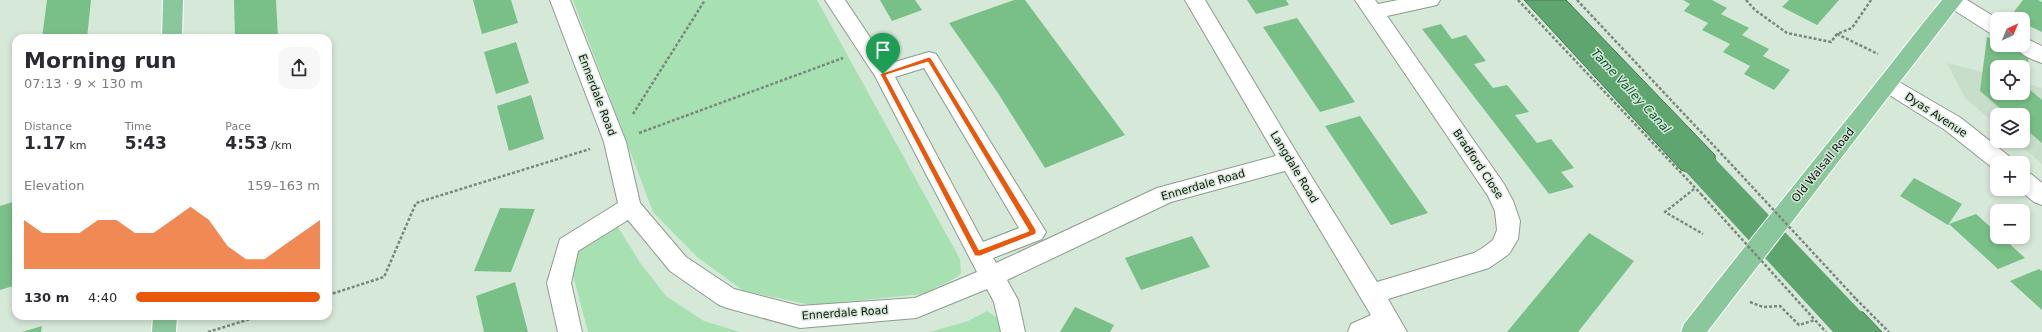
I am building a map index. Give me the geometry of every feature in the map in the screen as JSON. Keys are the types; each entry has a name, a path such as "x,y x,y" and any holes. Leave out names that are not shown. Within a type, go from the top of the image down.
{"main road":[{"path":"172,34 173,0"},
{"name":"Old Walsall Road","path":"1693,332 1888,84 1900,65 1953,0"},
{"path":"164,320 164,332"}],"street":[{"name":"Ennerdale Road","path":"560,0 615,142 630,207 678,264 727,298 800,317 916,308 991,277 1165,194 1290,161"},
{"path":"834,0 883,74 978,254 1006,300 1013,332"},
{"name":"Langdale Road","path":"1195,0 1290,161 1391,326"},
{"name":"Bradford Close","path":"1372,294 1481,261 1491,256 1504,244 1510,230 1509,217 1504,203 1496,190 1369,6 1430,0"},
{"path":"1953,0 1990,24"},
{"path":"2030,48 2042,56"},
{"path":"883,74 929,59 1034,232 978,254"},
{"name":"Dyas Avenue","path":"1888,84 1953,124 1993,156"},
{"path":"2030,186 2042,196"},
{"path":"570,332 559,283 568,246 630,207"},
{"path":"1360,332 1391,326"}],"path":[{"path":"615,142 705,0"},
{"path":"1518,0 1694,189 1701,194 1826,332"},
{"path":"1577,0 1856,299 1889,332"},
{"path":"1746,0 1755,10 1787,33 1831,42 1837,34 1852,28 1871,0"},
{"path":"1837,34 1900,65"},
{"path":"332,294 384,277 416,203 615,142 866,50"},
{"path":"1694,189 1665,212 1703,234"},
{"path":"1722,294 1763,307 1780,306 1799,325 1816,320"},
{"path":"208,332 247,320"}],"shaded area":[{"path":"573,0 817,0 960,259 961,274 923,294 812,305 744,291 697,257 653,212"},
{"path":"1947,63 1990,74 1990,100 2030,100 2030,85 2042,88 2042,164 2023,148 2030,148 2030,108 1990,108 1990,119 1965,98"},
{"path":"616,224 641,264 666,296 704,321 740,332 588,332 573,275 575,252"},
{"path":"987,311 998,318 1001,332 930,332 968,321"}],"water":[{"name":"Tame Valley Canal","path":"1524,0 1566,0 1715,155 1717,183 1681,170"},
{"path":"1837,310 1863,312 1882,332 1834,332 1830,328"}],"building":[{"path":"47,0 91,0 87,34 43,34"},
{"path":"234,0 276,0 278,34 235,34"},
{"path":"473,0 511,0 518,23 482,34"},
{"path":"880,0 915,0 922,10 892,21"},
{"path":"1014,0 1025,0 1125,135 1045,168 998,93 949,23"},
{"path":"1247,0 1286,0 1289,5 1256,14"},
{"path":"1683,0 1712,0 1727,8 1721,14 1749,28 1742,35 1769,49 1763,56 1790,70 1774,90 1744,74 1750,66 1723,52 1730,44 1702,30 1708,23 1684,11 1690,4"},
{"path":"1789,0 1839,0 1817,25 1782,7"},
{"path":"2023,0 2038,0 2042,2 2042,32 2030,26 2030,12 2014,12"},
{"path":"1297,18 1355,102 1320,112 1263,27"},
{"path":"1441,24 1452,39 1466,35 1486,61 1474,64 1493,88 1507,85 1529,112 1515,115 1537,143 1551,139 1574,168 1561,172 1574,187 1549,194 1422,29"},
{"path":"1987,37 1990,38 1990,52 2025,52 2030,54 2028,60 1990,60 1990,100 1980,91"},
{"path":"516,42 529,83 496,94 484,52"},
{"path":"2030,90 2042,100 2042,143 2030,133 2030,108 2000,108 1990,100 2030,100"},
{"path":"531,95 544,139 509,151 497,106"},
{"path":"1360,116 1428,213 1391,225 1325,126"},
{"path":"1914,178 1962,204 1948,225 1900,196"},
{"path":"12,202 12,286 0,290 0,206"},
{"path":"500,208 535,209 511,272 474,271"},
{"path":"1976,214 1990,227 1990,244 2010,244 2025,258 1998,269 1949,224"},
{"path":"1589,233 1634,261 1578,332 1507,332"},
{"path":"1192,236 1210,267 1141,290 1125,258"},
{"path":"2039,269 2042,271 2042,310 2010,281"},
{"path":"515,282 528,332 484,332 476,296"},
{"path":"1075,307 1114,325 1110,332 1060,332"},
{"path":"42,326 41,332 22,332"}],"waterway":[{"path":"1686,150 1857,332"}],"route":[{"path":"929,59 1034,232 978,254 883,74 929,59"}]}
